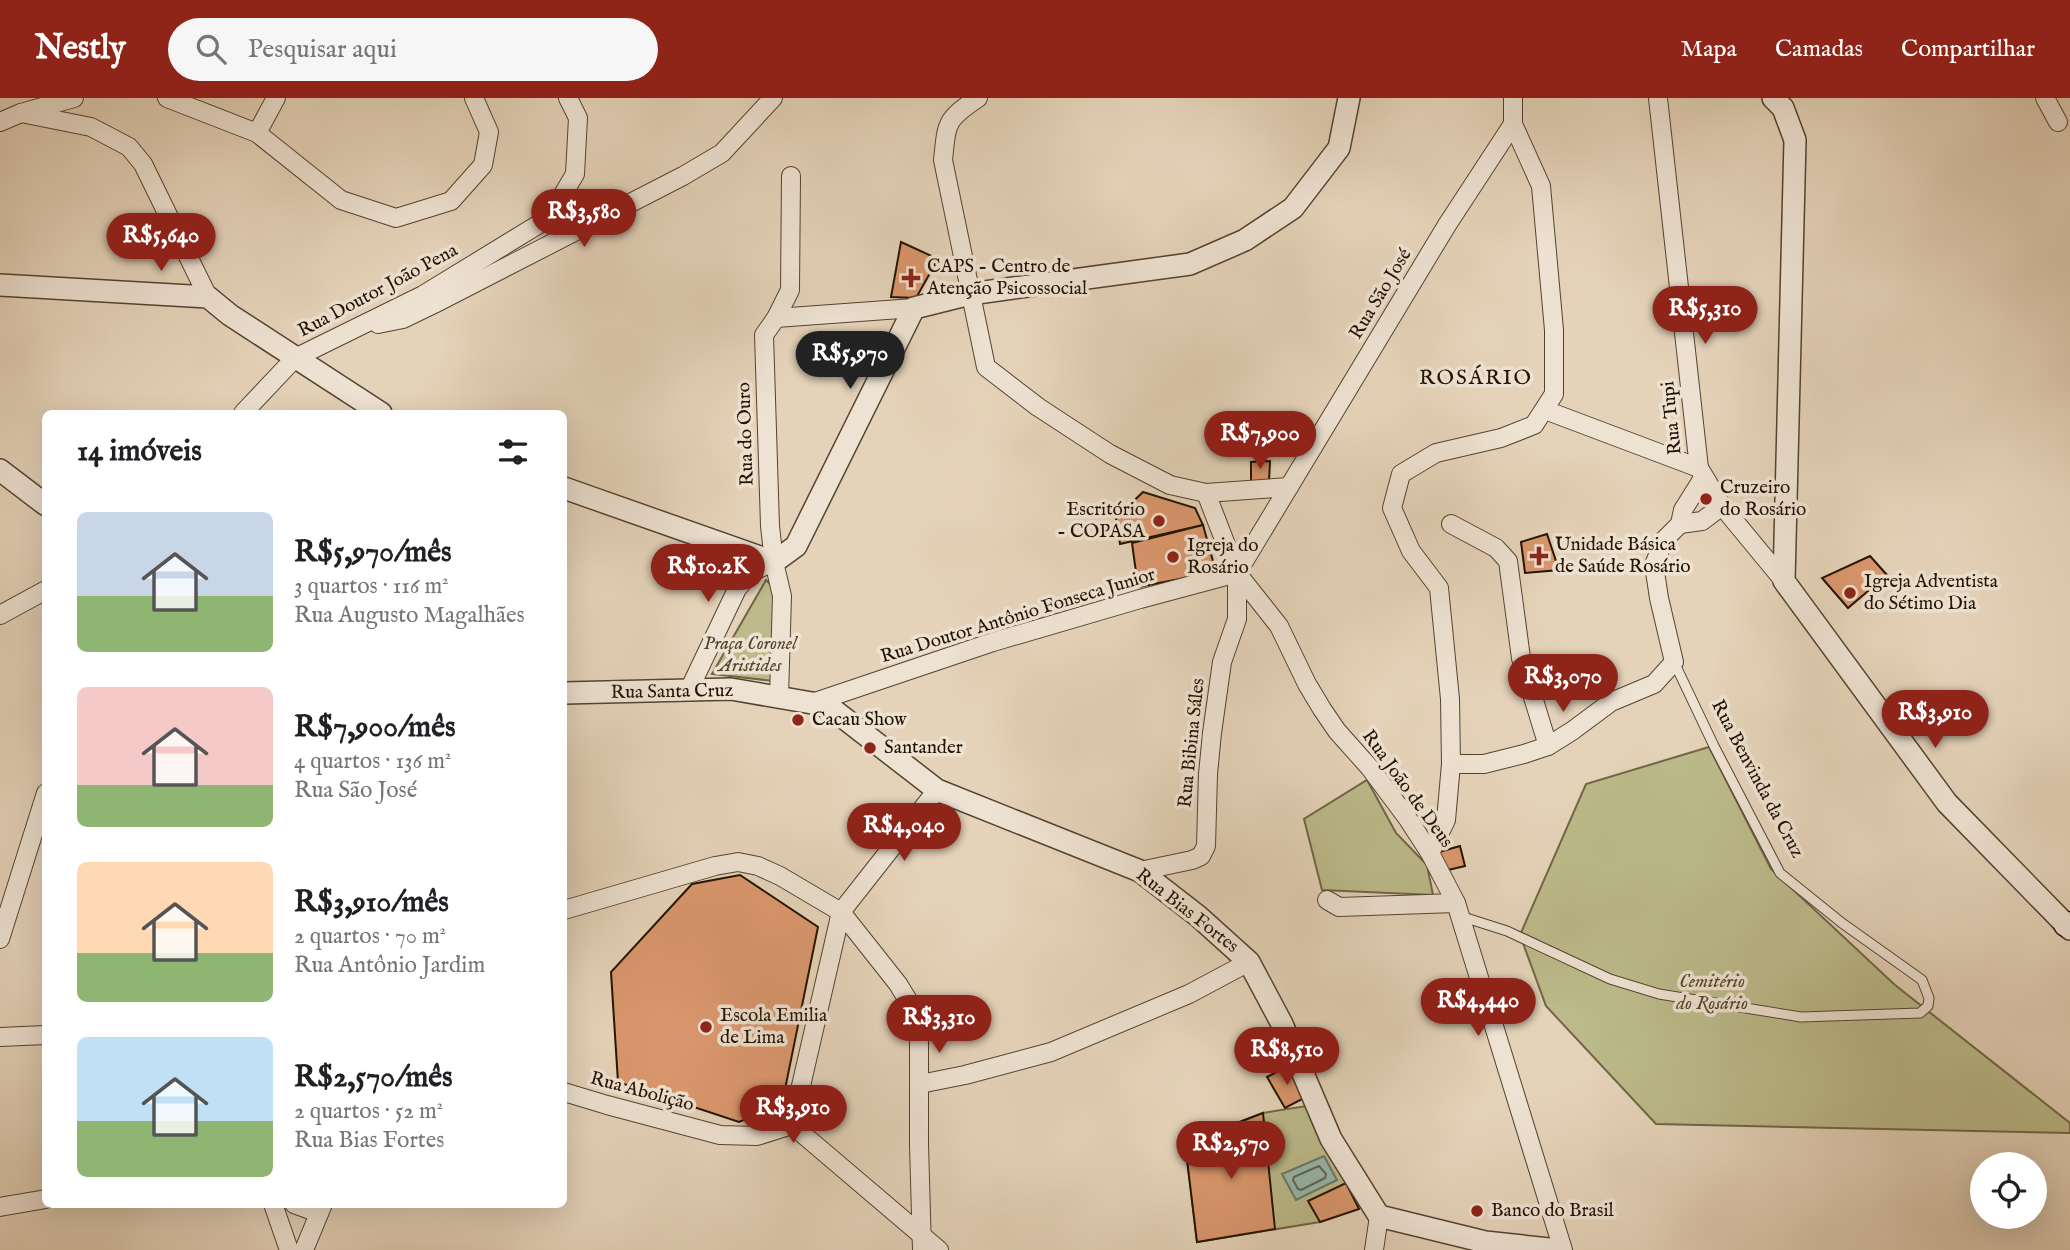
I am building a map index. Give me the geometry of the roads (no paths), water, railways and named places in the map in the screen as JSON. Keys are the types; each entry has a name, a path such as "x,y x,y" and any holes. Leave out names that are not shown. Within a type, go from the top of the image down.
{"street":[{"path":"0,122 74,98"},
{"path":"167,98 257,133 341,200 396,218 451,201 483,165 489,132 474,98"},
{"path":"257,133 276,98"},
{"name":"Rua Doutor João Pena","path":"295,358 423,295 549,218 575,174 578,118 568,98"},
{"path":"354,329 403,319 683,176 722,153 773,98"},
{"path":"978,98 959,111 947,126 943,160 986,367 1038,407 1110,454 1170,485 1206,493 1289,487"},
{"path":"776,318 914,308 970,294 1190,264 1245,240 1293,208 1339,148 1349,98"},
{"path":"1430,853 1446,820 1451,764 1450,699 1438,588 1411,551 1392,508 1401,474 1436,453 1501,438 1534,425 1554,394 1554,330 1541,186 1513,124 1513,98"},
{"name":"Rua Tupi","path":"1658,98 1701,473 1722,506 1784,581"},
{"path":"1773,98 1783,108 1795,140 1784,581 1947,803 2069,926"},
{"path":"2045,98 2058,122"},
{"path":"21,113 91,127 129,147 143,164 208,297 230,315 376,410"},
{"name":"Rua São José","path":"1237,573 1447,225 1513,124"},
{"name":"Rua do Ouro","path":"779,697 782,596 774,562 770,526 764,335 790,290 791,176"},
{"path":"0,285 208,297"},
{"path":"689,690 737,589 751,572 774,562 796,546 914,308"},
{"path":"246,410 295,358"},
{"path":"1545,410 1701,473"},
{"path":"0,470 42,502"},
{"name":"Rua Benvinda da Cruz","path":"1674,662 1654,565 1664,540 1680,524 1683,510 1701,473"},
{"path":"567,489 774,562"},
{"path":"1206,493 1237,573"},
{"path":"1680,524 1702,521 1722,506"},
{"path":"1451,524 1496,548 1508,561 1521,658 1548,746"},
{"name":"Rua Doutor Antônio Fonseca Junior","path":"812,703 993,642 1140,598 1237,573"},
{"name":"Rua João de Deus","path":"1237,573 1279,626 1307,684 1337,731 1370,768 1430,853 1458,909 1561,1250"},
{"name":"Rua Bibina Sáles","path":"1140,871 1192,860 1201,856 1206,846 1207,785 1212,733 1222,662 1237,619 1237,573"},
{"path":"0,615 42,592"},
{"path":"1451,764 1484,764 1548,746 1611,702 1654,684 1674,662"},
{"name":"Rua Santa Cruz","path":"567,693 731,689 779,697"},
{"name":"Rua Bias Fortes","path":"779,697 831,708 937,790 1140,871 1198,915 1249,962 1282,1024 1331,1139 1379,1216"},
{"path":"937,790 841,912 792,1125 921,1243 939,1250"},
{"path":"0,939 42,806"},
{"path":"567,909 715,866 738,862 758,866 780,876 841,912 898,984 912,1007 919,1032 921,1243"},
{"path":"1327,900 1339,907 1458,909"},
{"path":"920,1084 1051,1052 1189,994 1249,962"},
{"path":"0,1037 42,1035"},
{"name":"Rua Abolição","path":"567,1092 720,1135 757,1136 792,1125"},
{"path":"0,1207 42,1200"},
{"path":"274,1208 289,1250"},
{"path":"304,1250 321,1209"},
{"path":"1374,1250 1379,1216 1484,1246 1561,1250"}],"lane":[{"name":"Rua Benvinda da Cruz","path":"1458,909 1610,979 1659,994 1801,1017 1920,1013 1928,1006 1929,998 1922,980 1842,923 1780,873 1674,662"}],"water":[{"path":"1324,1156 1337,1180 1296,1200 1282,1174"}],"place":[{"name":"CAPS - Centro de Atenção Psicossocial","path":"911,278"},
{"name":"Cruzeiro do Rosário","path":"1706,499"},
{"name":"Escritório - COPASA","path":"1159,521"},
{"name":"Unidade Básica de Saúde Rosário","path":"1539,556"},
{"name":"Igreja do Rosário","path":"1173,557"},
{"name":"Igreja Adventista do Sétimo Dia","path":"1850,593"},
{"name":"Cacau Show","path":"798,720"},
{"name":"Santander","path":"870,748"},
{"name":"Escola Emilia de Lima","path":"706,1027"},
{"name":"Banco do Brasil","path":"1477,1211"}],"district":[{"name":"ROSÁRIO","path":"1476,378"}],"park label":[{"name":"Praça Coronel Aristides","path":"750,655"},
{"name":"Cemitério do Rosário","path":"1712,993"}]}
